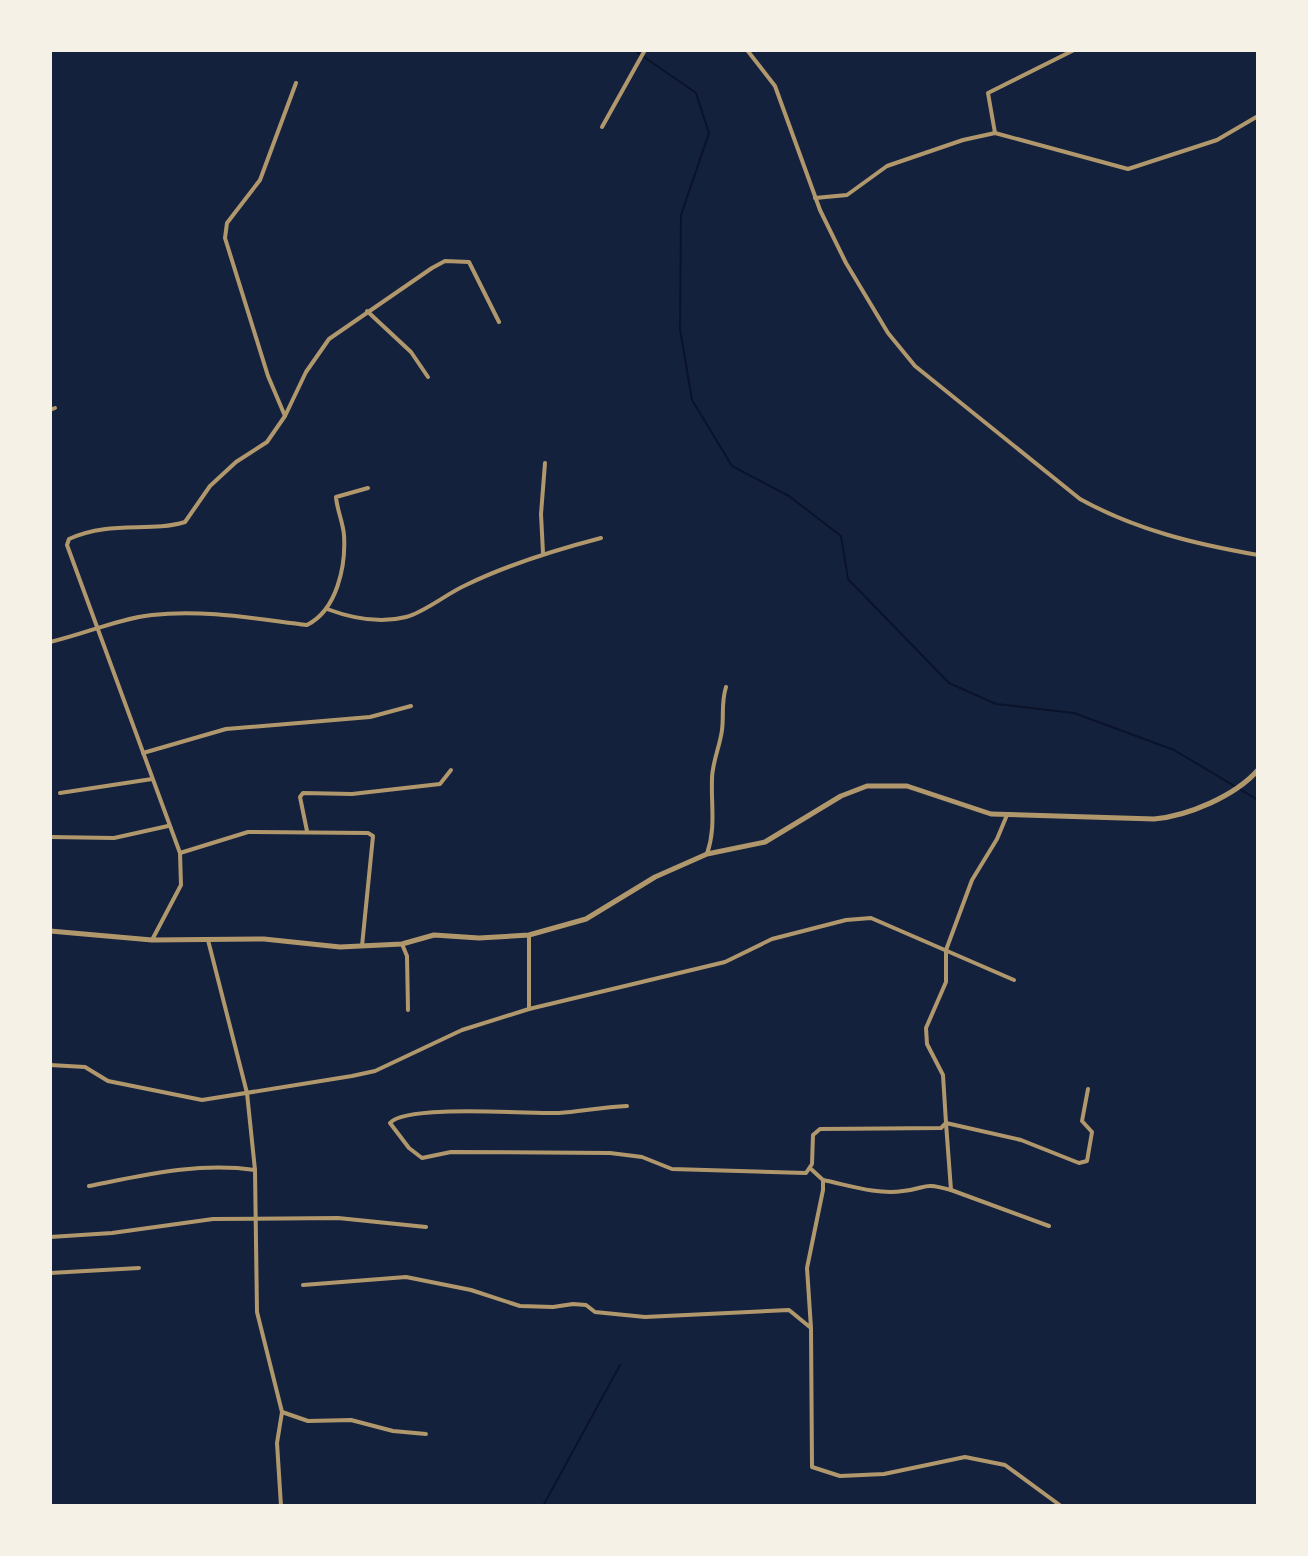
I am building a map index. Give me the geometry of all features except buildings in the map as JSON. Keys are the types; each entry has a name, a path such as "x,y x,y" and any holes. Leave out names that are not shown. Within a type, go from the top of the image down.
{"street":[{"path":"602,127 645,50"},
{"path":"747,50 775,86 815,198 846,263 888,333 915,366 1065,490 1110,516 1160,534 1258,555"},
{"path":"995,133 988,93 1074,50"},
{"path":"285,416 235,276 225,238 227,223 260,180 296,83"},
{"path":"815,198 847,195 887,166 963,140 995,133 1128,169 1217,140 1258,116"},
{"path":"152,940 181,885 180,853 67,545 69,539 123,525 185,522 210,486 236,462 267,442 285,416 306,372 329,339 445,261 463,261 472,267 499,322"},
{"path":"367,311 411,352 428,377"},
{"path":"543,553 541,514 545,463"},
{"path":"50,642 155,614 225,616 307,625 327,609 341,577 344,534 336,497 368,488"},
{"path":"327,609 350,617 381,620 409,617 470,583 543,553 601,538"},
{"path":"707,854 715,821 712,778 721,740 721,704 726,687"},
{"path":"143,753 226,729 370,717 411,706"},
{"path":"307,831 300,797 303,793 352,794 440,784 451,770"},
{"path":"50,931 152,940 264,939 362,946 402,944 434,935 479,938 529,935 586,919 655,877 707,854 765,842 841,796 867,786 907,786 976,810 1007,815 1165,818 1227,793 1258,770"},
{"path":"60,793 152,779"},
{"path":"951,1190 943,1075 927,1044 926,1028 946,982 946,950 972,880 997,839 1007,815"},
{"path":"50,837 105,838 168,826"},
{"path":"180,853 248,832 363,830 373,836 362,946"},
{"path":"50,1065 85,1067 108,1081 202,1100 375,1071 462,1030 529,1009 725,962 772,939 846,920 871,918 1014,980"},
{"path":"529,935 529,1009"},
{"path":"208,940 247,1093 255,1170 257,1220 254,1281 257,1312 282,1412 277,1443 281,1506"},
{"path":"402,944 407,956 408,1010"},
{"path":"946,1123 1021,1140 1079,1163 1087,1161 1092,1132 1082,1121 1088,1089"},
{"path":"627,1106 562,1113 462,1111 399,1117 390,1123 416,1156 422,1158 451,1152 610,1153 642,1157 672,1169 696,1172 806,1173 811,1169 813,1135 820,1129 941,1128 946,1123"},
{"path":"89,1186 193,1167 215,1165 255,1170"},
{"path":"811,1169 823,1180 868,1190 904,1191 925,1183 1049,1226"},
{"path":"823,1180 807,1268 811,1328 812,1467 840,1476 884,1474 965,1457 1005,1465 1061,1506"},
{"path":"50,1237 142,1230 202,1219 329,1217 426,1227"},
{"path":"50,1273 139,1268"},
{"path":"303,1285 406,1277 471,1290 520,1306 586,1305 595,1312 645,1317 789,1310 811,1328"},
{"path":"282,1412 308,1421 351,1420 393,1431 426,1434"}],"waterway":[{"path":"634,50 696,93 709,133 681,215 680,329 692,400 732,466 789,496 841,536 848,579 949,683 996,704 1074,713 1174,750 1258,800"},
{"path":"543,1506 620,1365"}]}
